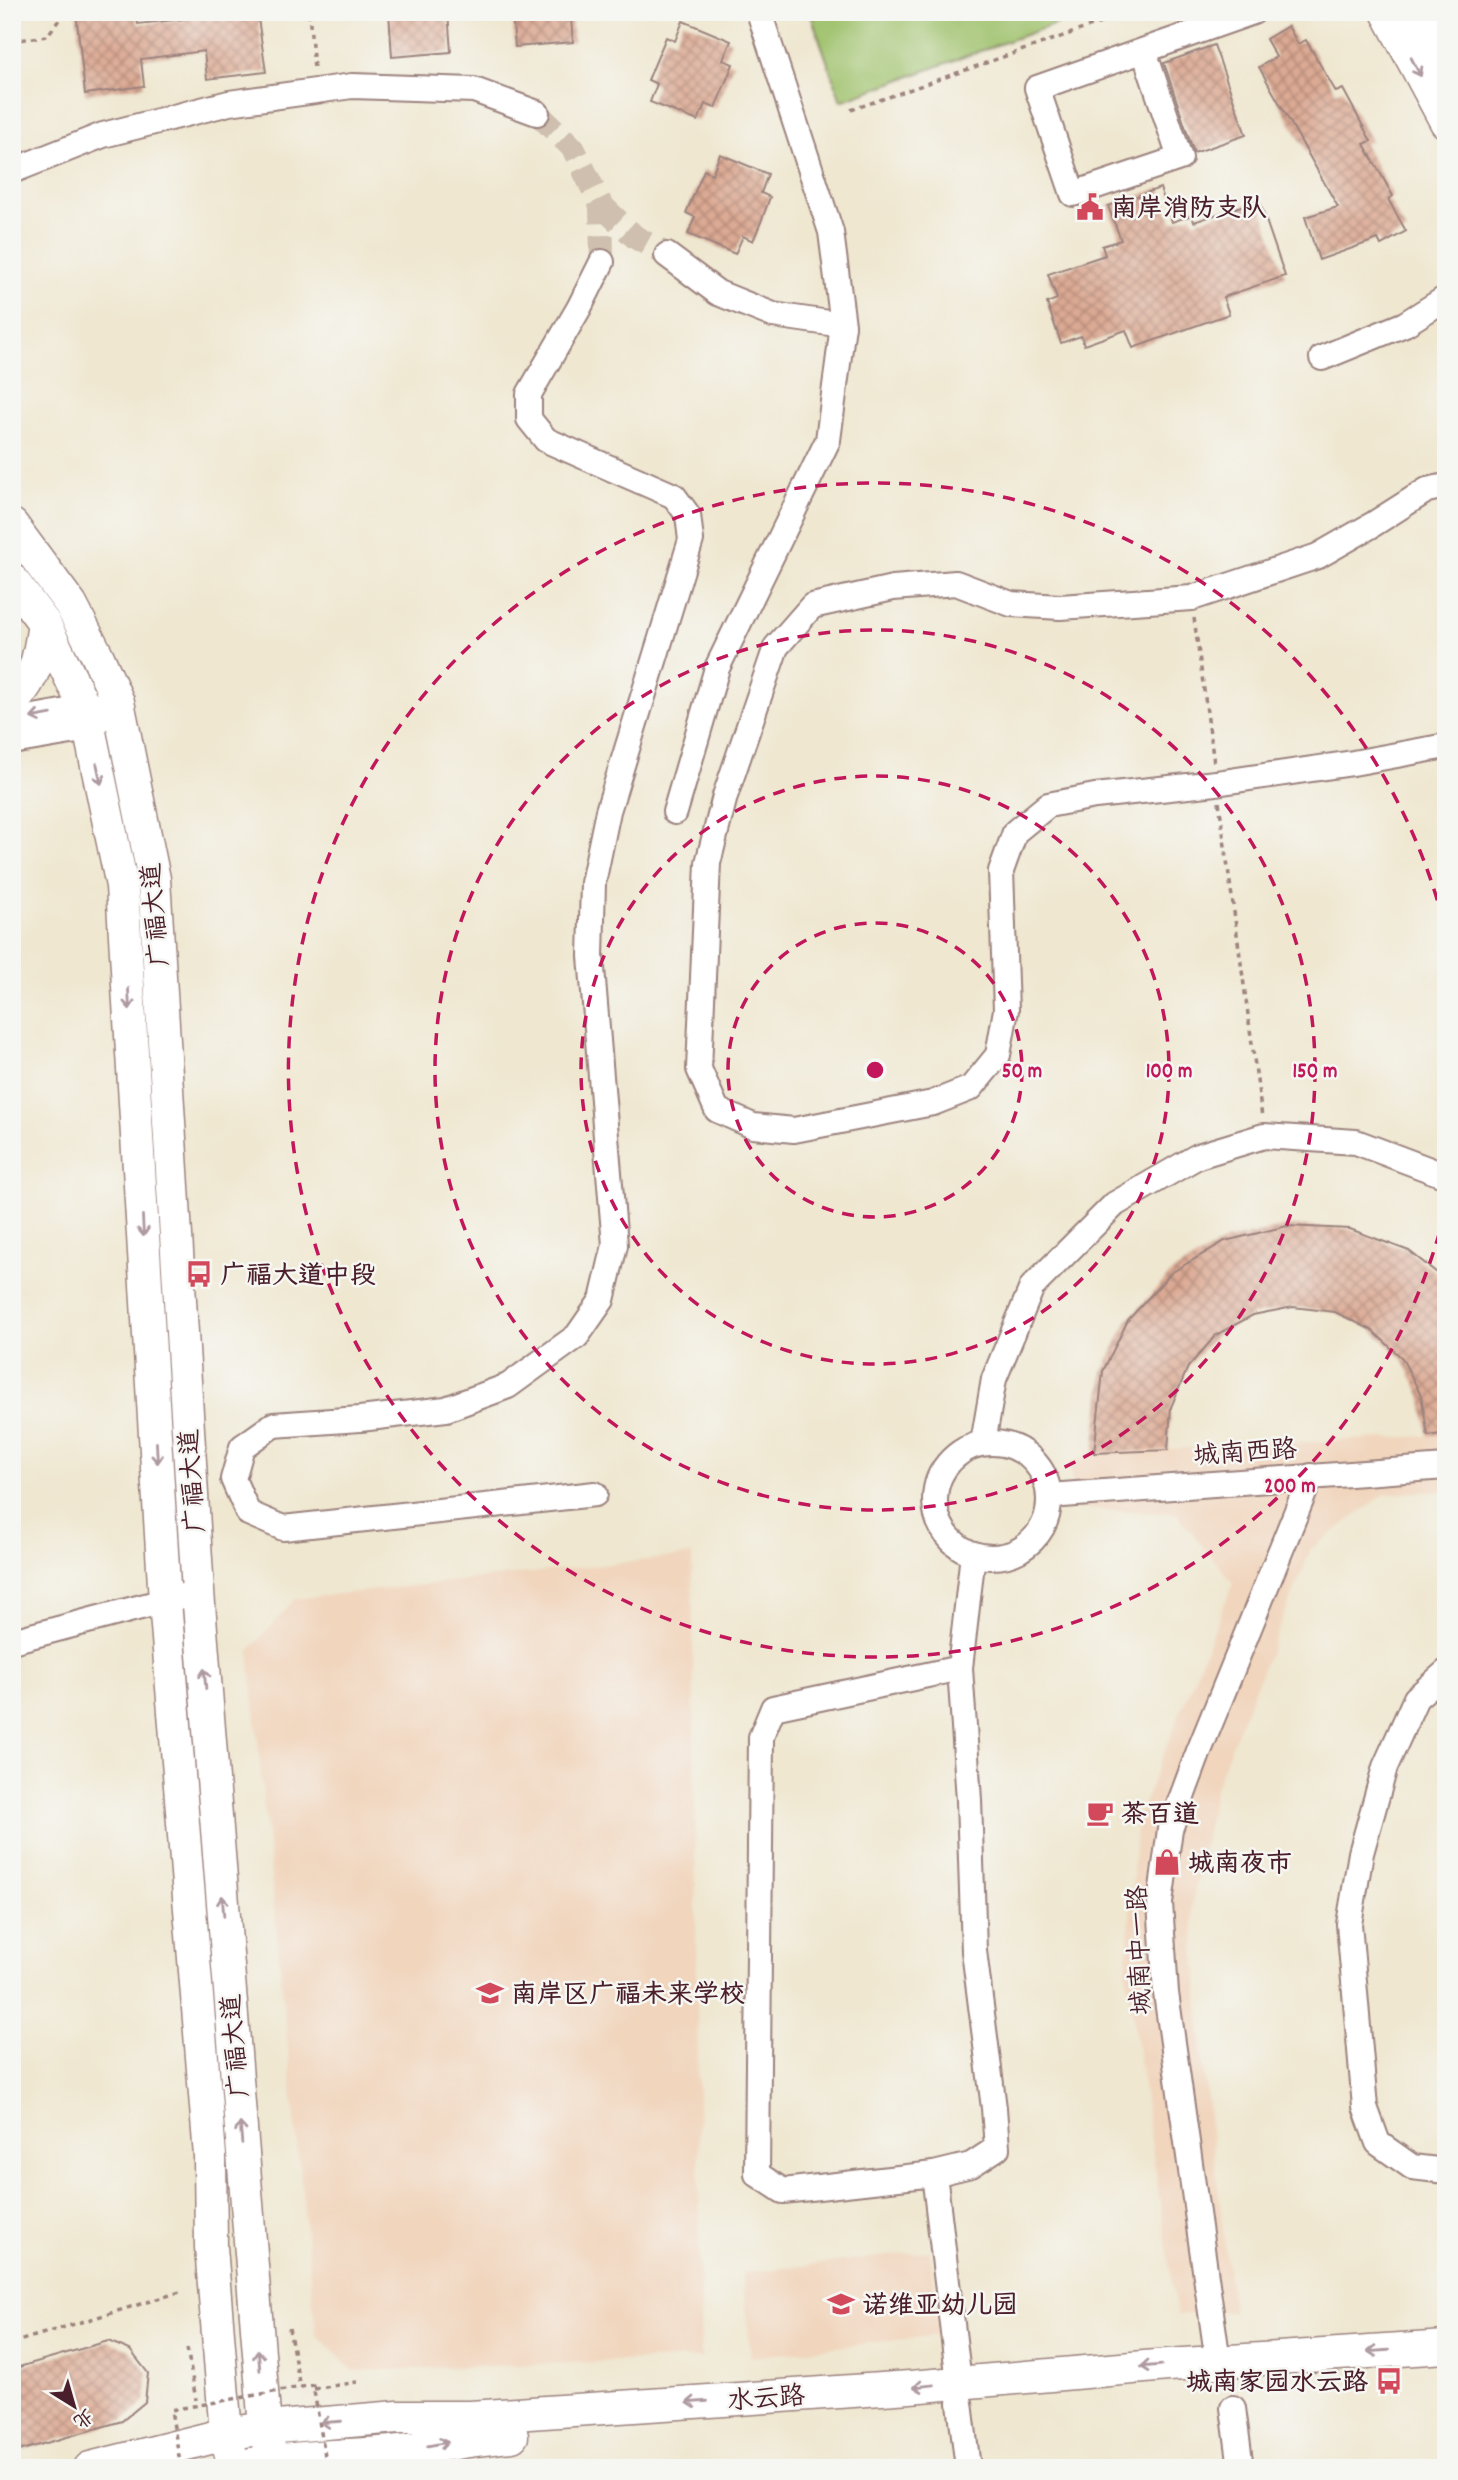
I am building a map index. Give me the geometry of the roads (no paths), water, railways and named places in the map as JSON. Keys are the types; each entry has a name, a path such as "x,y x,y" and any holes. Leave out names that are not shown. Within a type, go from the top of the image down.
{"main road":[{"path":"1387,12 1446,121"},
{"path":"1416,12 1446,66"},
{"name":"广福大道","path":"12,525 71,605 118,702 154,879 198,1592 265,2428 273,2464"},
{"name":"广福大道","path":"12,580 44,623 87,718 122,886 165,1601 210,2156 211,2247 226,2434 233,2468"},
{"path":"12,703 28,685 39,659 44,623"},
{"name":"水云路","path":"233,2468 400,2451 470,2439 960,2393 1218,2362 1446,2347"},
{"name":"水云路","path":"90,2468 226,2434 265,2428 398,2417 496,2415 910,2388 960,2393 1171,2386 1446,2368"}],"street":[{"path":"675,812 717,668 828,440 843,325 831,232 759,12"},
{"path":"1144,51 1180,158 1073,194 1037,88 1253,12"},
{"path":"12,171 103,135 229,103 352,86 474,90 537,113"},
{"path":"667,255 718,293 762,311 843,325"},
{"path":"595,1494 283,1528 248,1513 233,1479 242,1447 273,1425 446,1409 508,1386 577,1336 601,1300 615,1245 591,956 593,883 608,811 691,540 688,515 674,496 545,440 528,419 529,394 579,308 602,262"},
{"path":"1322,358 1405,324 1446,298"},
{"path":"1446,486 1427,490 1373,526 1318,556 1192,598 1060,607 1011,604 956,583 893,588 812,607 776,647 725,796 708,863 699,1069 717,1110 753,1126 794,1130 933,1103 971,1088 998,1055 1006,1010 1000,871 1015,832 1048,805 1095,796 1216,783 1353,763 1446,746"},
{"path":"12,742 87,718 118,702"},
{"path":"12,721 87,718"},
{"path":"983,1443 994,1379 1032,1287 1115,1204 1198,1156 1265,1136 1356,1142 1446,1176"},
{"path":"983,1443 1002,1443 1020,1450 1035,1462 1045,1478 1049,1496 1047,1514 1040,1531 1027,1545 1010,1554 992,1557 974,1554 957,1546 944,1532 936,1515 934,1496 939,1477 949,1461 965,1449 983,1443"},
{"name":"城南西路","path":"1049,1496 1446,1467"},
{"name":"城南中一路","path":"1218,2362 1166,1993 1160,1903 1170,1829 1311,1476"},
{"path":"960,1668 773,1707 761,1737 757,2174 783,2191 934,2174 971,2165 996,2148 994,2108 974,1951 969,1800 960,1668 974,1554"},
{"path":"12,1641 198,1592"},
{"path":"1446,1672 1416,1698 1385,1768 1361,1853 1349,1924 1366,2107 1378,2143 1412,2167 1446,2171"},
{"path":"934,2174 968,2468"},
{"path":"1233,2409 1241,2468"}],"tunnel":[{"path":"537,113 573,148 601,205 602,262"},
{"path":"601,205 635,237 667,255"}],"place":[{"name":"南岸消防支队","path":"1090,207"},
{"name":"广福大道中段","path":"199,1274"},
{"name":"茶百道","path":"1100,1813"},
{"name":"城南夜市","path":"1167,1862"},
{"name":"南岸区广福未来学校","path":"490,1993"},
{"name":"诺维亚幼儿园","path":"841,2304"},
{"name":"城南家园水云路","path":"1389,2381"}]}
